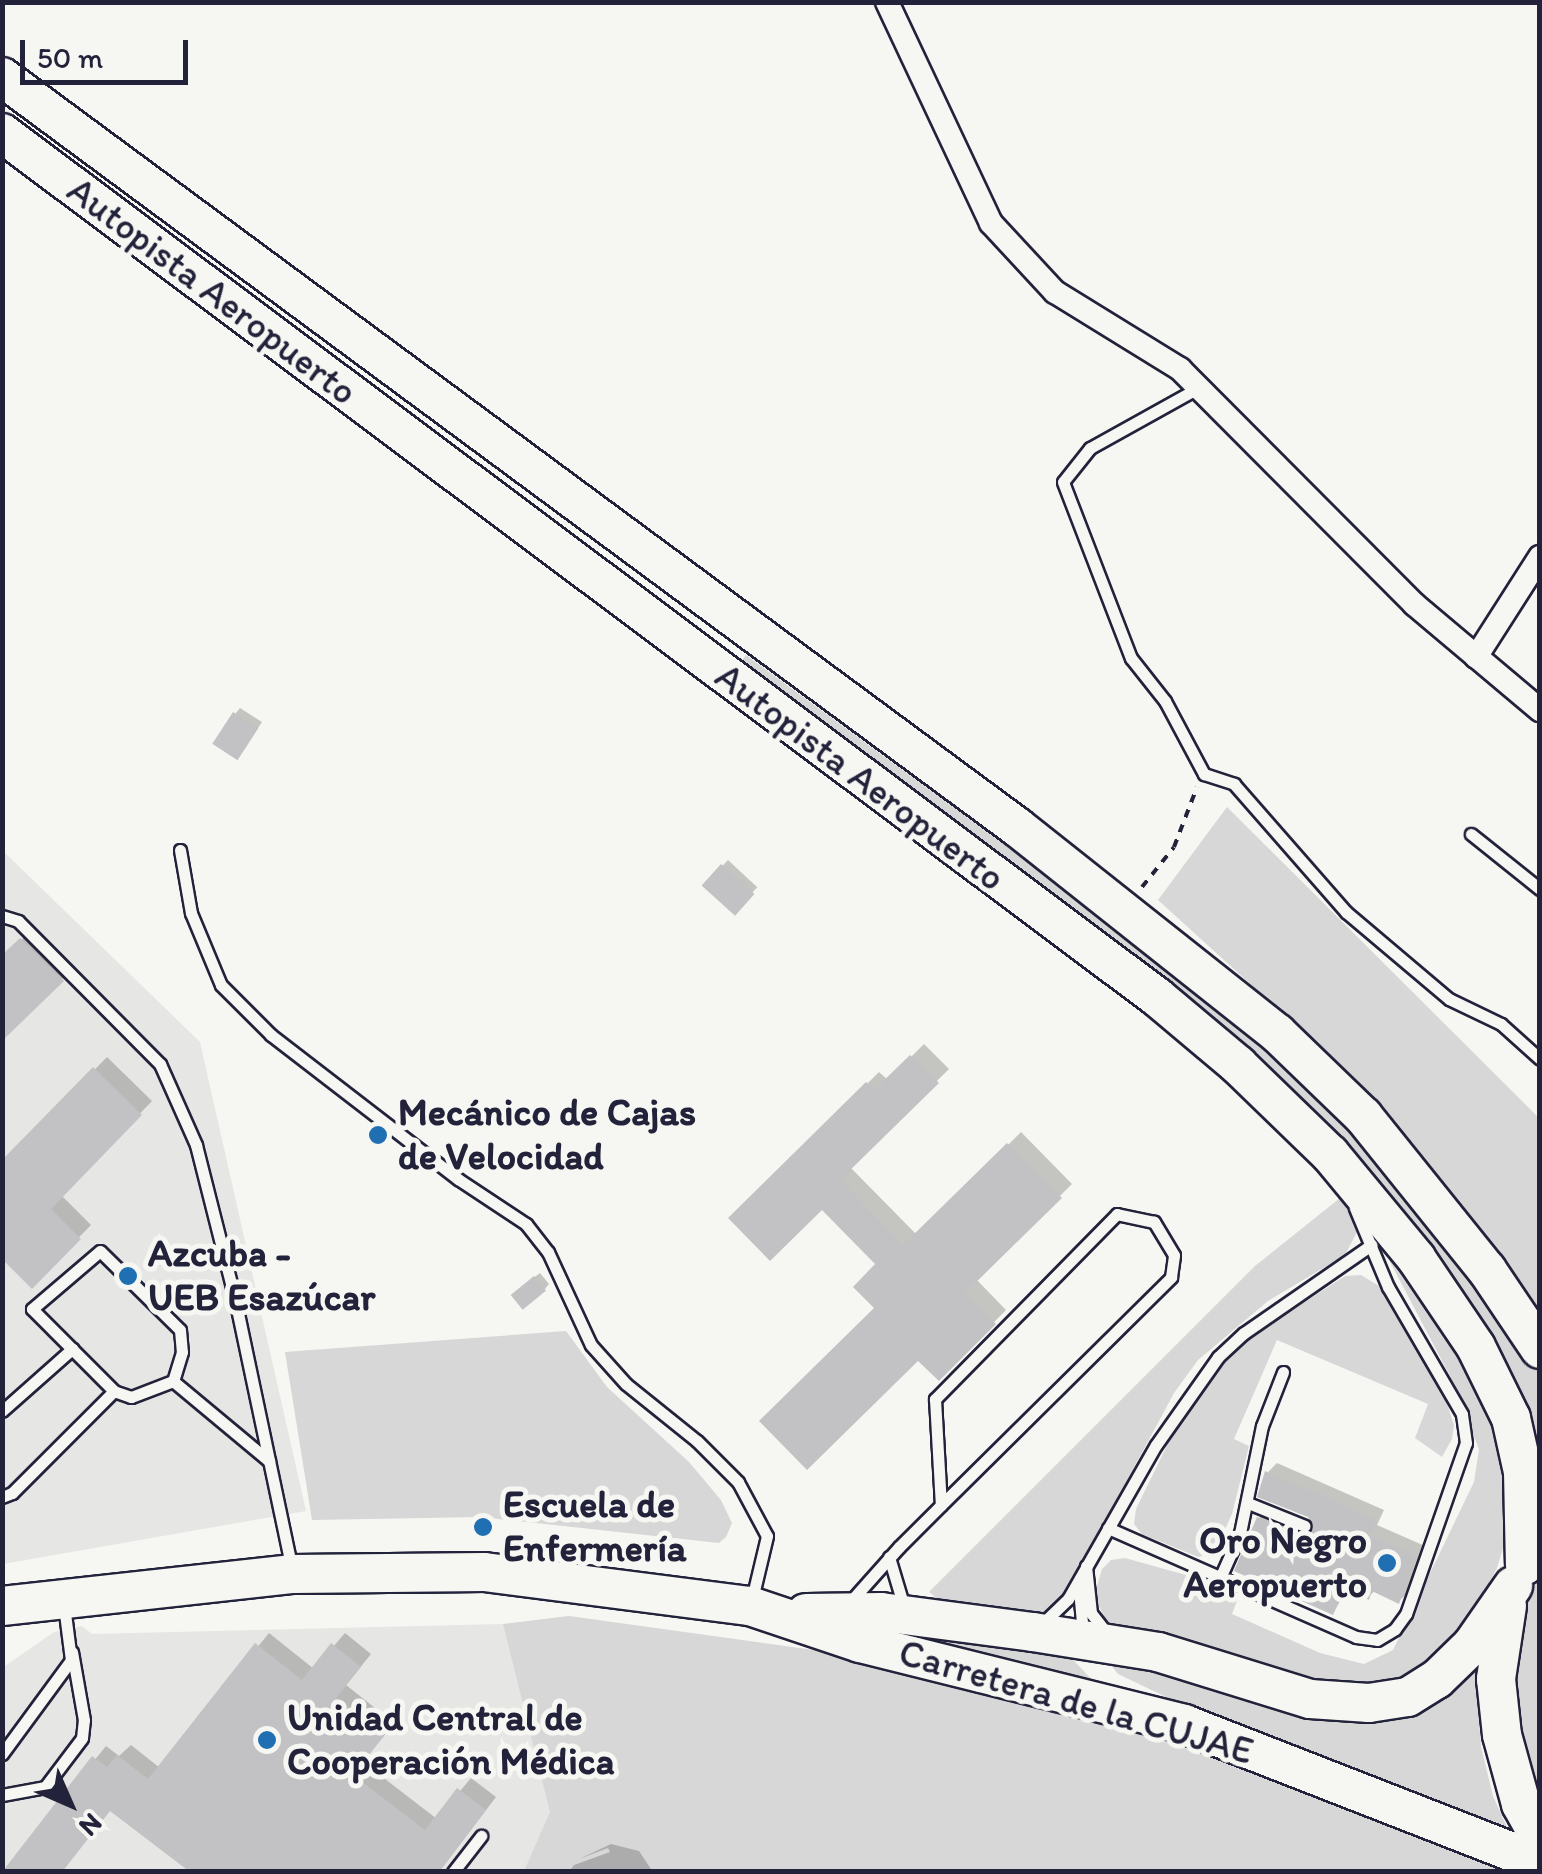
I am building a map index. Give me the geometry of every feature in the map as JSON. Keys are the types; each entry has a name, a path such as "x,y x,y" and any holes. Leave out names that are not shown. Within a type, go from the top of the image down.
{"highway":[{"name":"Autopista Aeropuerto","path":"2,77 1124,910 1277,1033 1364,1116 1486,1270 1540,1349"},
{"name":"Autopista Aeropuerto","path":"2,133 1158,997 1330,1154 1416,1258 1476,1347 1511,1418 1523,1472 1526,1566 1500,1630 1496,1679 1502,1736 1521,1804 1540,1838"},
{"name":"Carretera de la CUJAE","path":"2,1606 293,1574 484,1572 764,1610 906,1616 1033,1632 1158,1652 1310,1699 1369,1703 1408,1697 1437,1679 1472,1645 1526,1566"},
{"name":"Carretera de la CUJAE","path":"764,1610 860,1642 1184,1724 1540,1862"},
{"path":"1085,1642 1100,1666 1184,1724"}],"street":[{"path":"887,2 991,222 1055,292 1180,369 1414,604 1540,710"},
{"path":"1476,657 1540,557"}],"lane":[{"path":"1198,388 1090,448 1063,482 1131,658 1166,701 1204,774 1234,784 1346,912 1450,999 1501,1024 1540,1060"},
{"path":"1471,834 1540,889"},
{"path":"180,850 191,913 221,985 272,1036 458,1179 526,1224 548,1252 591,1344 626,1384 697,1441 738,1482 766,1536 764,1610"},
{"path":"2,916 18,921 160,1064 196,1144 293,1574"},
{"path":"1108,1528 1365,1640 1386,1636 1406,1614 1466,1443 1462,1414 1388,1287 1346,1187 1280,1106"},
{"path":"839,1613 889,1557 1170,1277 1174,1255 1154,1222 1117,1214 935,1399 941,1505"},
{"path":"1033,1632 1060,1610 1197,1382 1218,1357 1244,1333 1372,1245"},
{"path":"100,1251 180,1330 182,1352 173,1381 130,1397 114,1391 32,1309 100,1251"},
{"path":"2,1411 72,1349"},
{"path":"1220,1578 1248,1503 1262,1426 1283,1372"},
{"path":"173,1381 269,1461"},
{"path":"2,1497 12,1493 114,1391"},
{"path":"1248,1503 1305,1526"},
{"path":"889,1557 906,1616"},
{"path":"1085,1642 1077,1597 1086,1565"},
{"path":"1086,1565 1092,1613 1100,1627 1124,1647"},
{"path":"2,1795 45,1786 82,1738 84,1720 64,1601"},
{"path":"2,1754 66,1670 72,1652"},
{"path":"453,1872 480,1836"}],"path":[{"path":"1124,910 1174,848 1204,774"}],"shaded area":[{"path":"746,655 1186,978 1341,1115 1539,1365 1539,1505 1409,1229 738,666"},
{"path":"1227,807 1539,1118 1539,1312 1380,1102 1158,900"},
{"name":"Azcuba - UEB Esazúcar","path":"2,850 200,1042 306,1511 3,1564"},
{"path":"1345,1194 1359,1228 1345,1255 1268,1301 1198,1360 1174,1393 1065,1596 1049,1613 1038,1617 943,1603 929,1592 1255,1266"},
{"path":"1366,1216 1495,1404 1514,1513 1497,1568 1457,1642 1391,1688 1323,1689 1127,1635 1106,1620 1094,1596 1102,1569 1111,1560 1125,1558 1193,1577 1238,1598 1232,1614 1320,1653 1364,1664 1393,1650 1474,1482 1479,1449 1450,1376"},
{"path":"1361,1275 1379,1286 1441,1386 1454,1425 1452,1439 1442,1457 1415,1438 1428,1404 1277,1340 1234,1439 1249,1446 1232,1514 1214,1553 1198,1557 1142,1534 1134,1524 1136,1509 1177,1425 1220,1368 1254,1335 1345,1276"},
{"path":"566,1331 607,1387 689,1462 721,1500 732,1523 719,1543 481,1517 312,1520 285,1352"},
{"path":"1539,1571 1539,1811 1518,1753 1509,1683 1524,1593"},
{"path":"569,1616 1515,1871 3,1871 2,1668 54,1632 82,1626 92,1634 503,1624"},
{"path":"569,1616 828,1652 1147,1727 1515,1871 524,1871 550,1812 503,1624"},
{"path":"846,1624 1063,1649 1094,1682 909,1641"},
{"path":"1102,1653 1308,1706 1475,1667 1481,1747 1493,1796 1510,1834 1229,1727 1118,1674"}],"building":[{"path":"233,712 258,728 237,760 212,744"},
{"path":"721,864 754,894 735,916 702,886"},
{"path":"20,938 64,981 2,1041 2,955"},
{"path":"910,1055 939,1083 840,1180 903,1245 1007,1143 1062,1198 965,1293 996,1324 939,1381 918,1361 807,1470 759,1421 874,1308 853,1287 875,1264 822,1210 770,1261 728,1218 866,1082 874,1090"},
{"path":"93,1067 142,1115 51,1209 81,1239 32,1289 2,1259 2,1160"},
{"path":"534,1276 546,1291 523,1310 511,1295"},
{"path":"1265,1471 1376,1520 1369,1535 1416,1556 1399,1604 1372,1591 1369,1600 1345,1589 1333,1615 1234,1571 1257,1517 1302,1535 1314,1529 1308,1517 1257,1497"},
{"path":"255,1643 302,1680 331,1643 361,1667 336,1698 384,1736 353,1775 425,1830 457,1788 486,1810 439,1872 190,1872 110,1811 62,1872 2,1872 92,1756 107,1767 117,1755 148,1779"}],"place":[{"name":"Mecánico de Cajas de Velocidad","path":"378,1135"},
{"name":"Azcuba - UEB Esazúcar","path":"128,1276"},
{"name":"Escuela de Enfermería","path":"483,1527"},
{"name":"Oro Negro Aeropuerto","path":"1387,1563"},
{"name":"Unidad Central de Cooperación Médica","path":"267,1740"}]}
